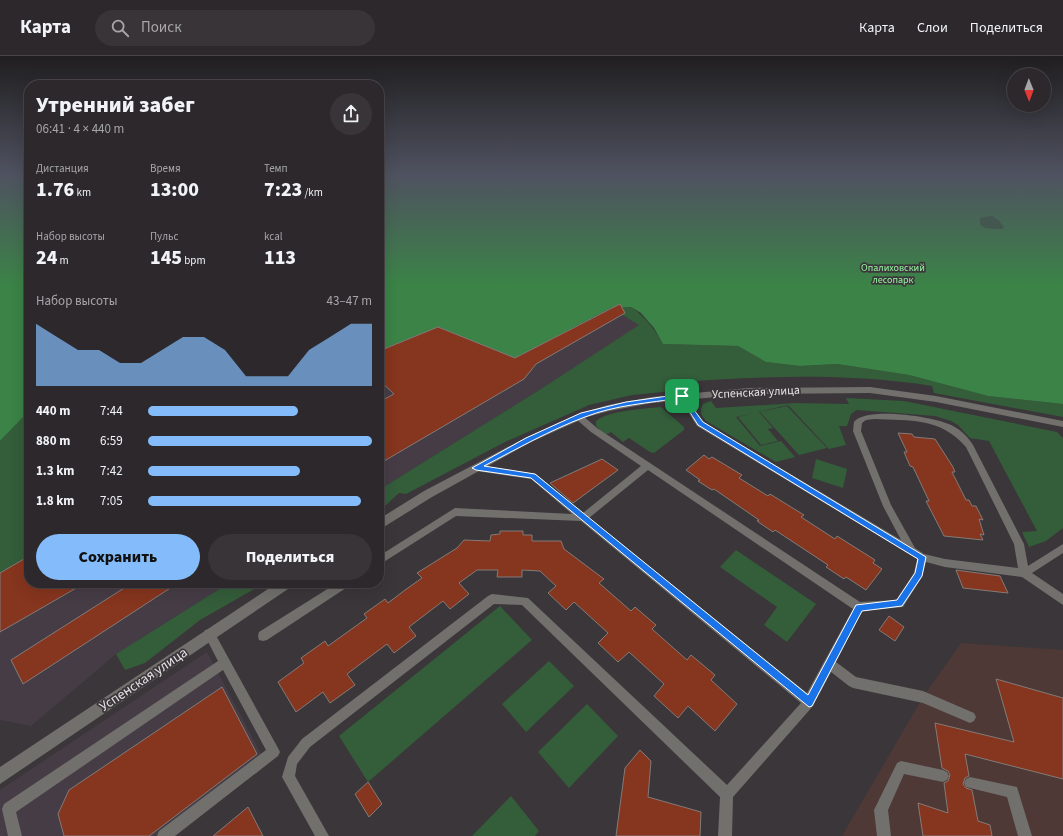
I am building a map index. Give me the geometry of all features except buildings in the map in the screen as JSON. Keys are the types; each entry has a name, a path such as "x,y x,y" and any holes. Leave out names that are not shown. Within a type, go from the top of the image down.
{"street":[{"name":"Успенская улица","path":"384,522 428,494 528,440 579,417 626,404 682,396 783,390 870,390 936,399 1061,425"},
{"name":"Успенская улица","path":"0,776 279,588"}],"lane":[{"path":"682,396 700,424 922,557 945,564 1024,573 1063,600"},
{"path":"912,551 886,506 857,431 858,422 864,418 874,416 936,422 947,425 958,431 969,445 1019,544 1024,573"},
{"path":"579,417 594,430 859,608 899,604 919,574 922,557"},
{"path":"384,558 455,512 583,518 648,465"},
{"path":"476,468 533,476 809,702"},
{"path":"1024,573 1063,548"},
{"path":"263,636 337,588"},
{"path":"322,836 288,777 292,762 306,743 492,599 524,601 727,794"},
{"path":"725,836 727,794 809,702 859,608"},
{"path":"164,836 274,752 209,634"},
{"path":"15,836 9,809 225,662"},
{"path":"830,664 852,682 923,696 970,717"},
{"path":"884,836 881,810 901,767 943,776"},
{"path":"970,783 1012,792 1026,836"}],"shaded area":[{"path":"611,308 640,325 384,487 384,349 438,327 515,358"},
{"path":"24,559 24,588 221,588 116,654 31,726 0,720 0,573"},
{"path":"961,643 1063,650 1063,836 842,836 923,697"},
{"path":"207,652 266,763 174,836 0,836 0,790"}],"green space":[{"path":"0,211 24,211 24,416 0,441"},
{"name":"Опалиховский лесопарк","path":"384,211 1063,211 1063,404 988,396 909,375 837,364 800,366 766,362 738,346 663,344 654,328 641,313 631,307 611,308 515,358 438,327 384,349","holes":["992,216 1004,227 1002,229 985,228 980,224 980,218"]},
{"path":"992,216 1004,227 1002,229 985,228 980,224 980,218"},
{"path":"631,307 649,324 663,344 738,346 767,362 800,366 837,364 909,375 988,396 1063,404 1063,417 934,393 932,386 870,379 838,377 775,377 681,382 684,390 632,395 589,405 505,442 406,494 399,493 384,506 384,487 544,387 639,325 611,308"},
{"path":"846,398 904,401 1057,432 1063,438 1063,528 1046,541 1029,547 1022,532 1037,531 989,441 970,438 958,425 951,421 935,416 857,410 851,414 847,426 839,426 846,445 829,449 788,405 759,412 773,428 768,429 778,441 761,445 738,417 754,413 736,417 760,446 781,441 795,457 776,462 706,421 701,411 703,404 711,401 716,408 796,403 849,404"},
{"path":"787,406 827,448 799,455 760,412"},
{"path":"661,407 684,427 684,430 654,453 650,452 629,438 623,442 611,432 605,435 596,426 596,421 610,414"},
{"path":"24,416 24,559 0,573 0,441"},
{"path":"816,459 847,469 843,488 812,478"},
{"path":"736,550 816,604 787,642 764,625 777,607 720,567"},
{"path":"221,588 256,588 200,620 145,663 125,670 116,654"},
{"path":"500,606 532,640 368,782 339,736"},
{"path":"549,661 574,686 526,732 502,704"},
{"path":"587,704 618,736 569,788 538,752"},
{"path":"511,796 539,831 535,836 472,836"}],"route":[{"path":"682,396 700,424 922,557 919,574 899,604 859,608 809,702 533,476 476,468 528,440 584,415 626,404 682,396"}]}
